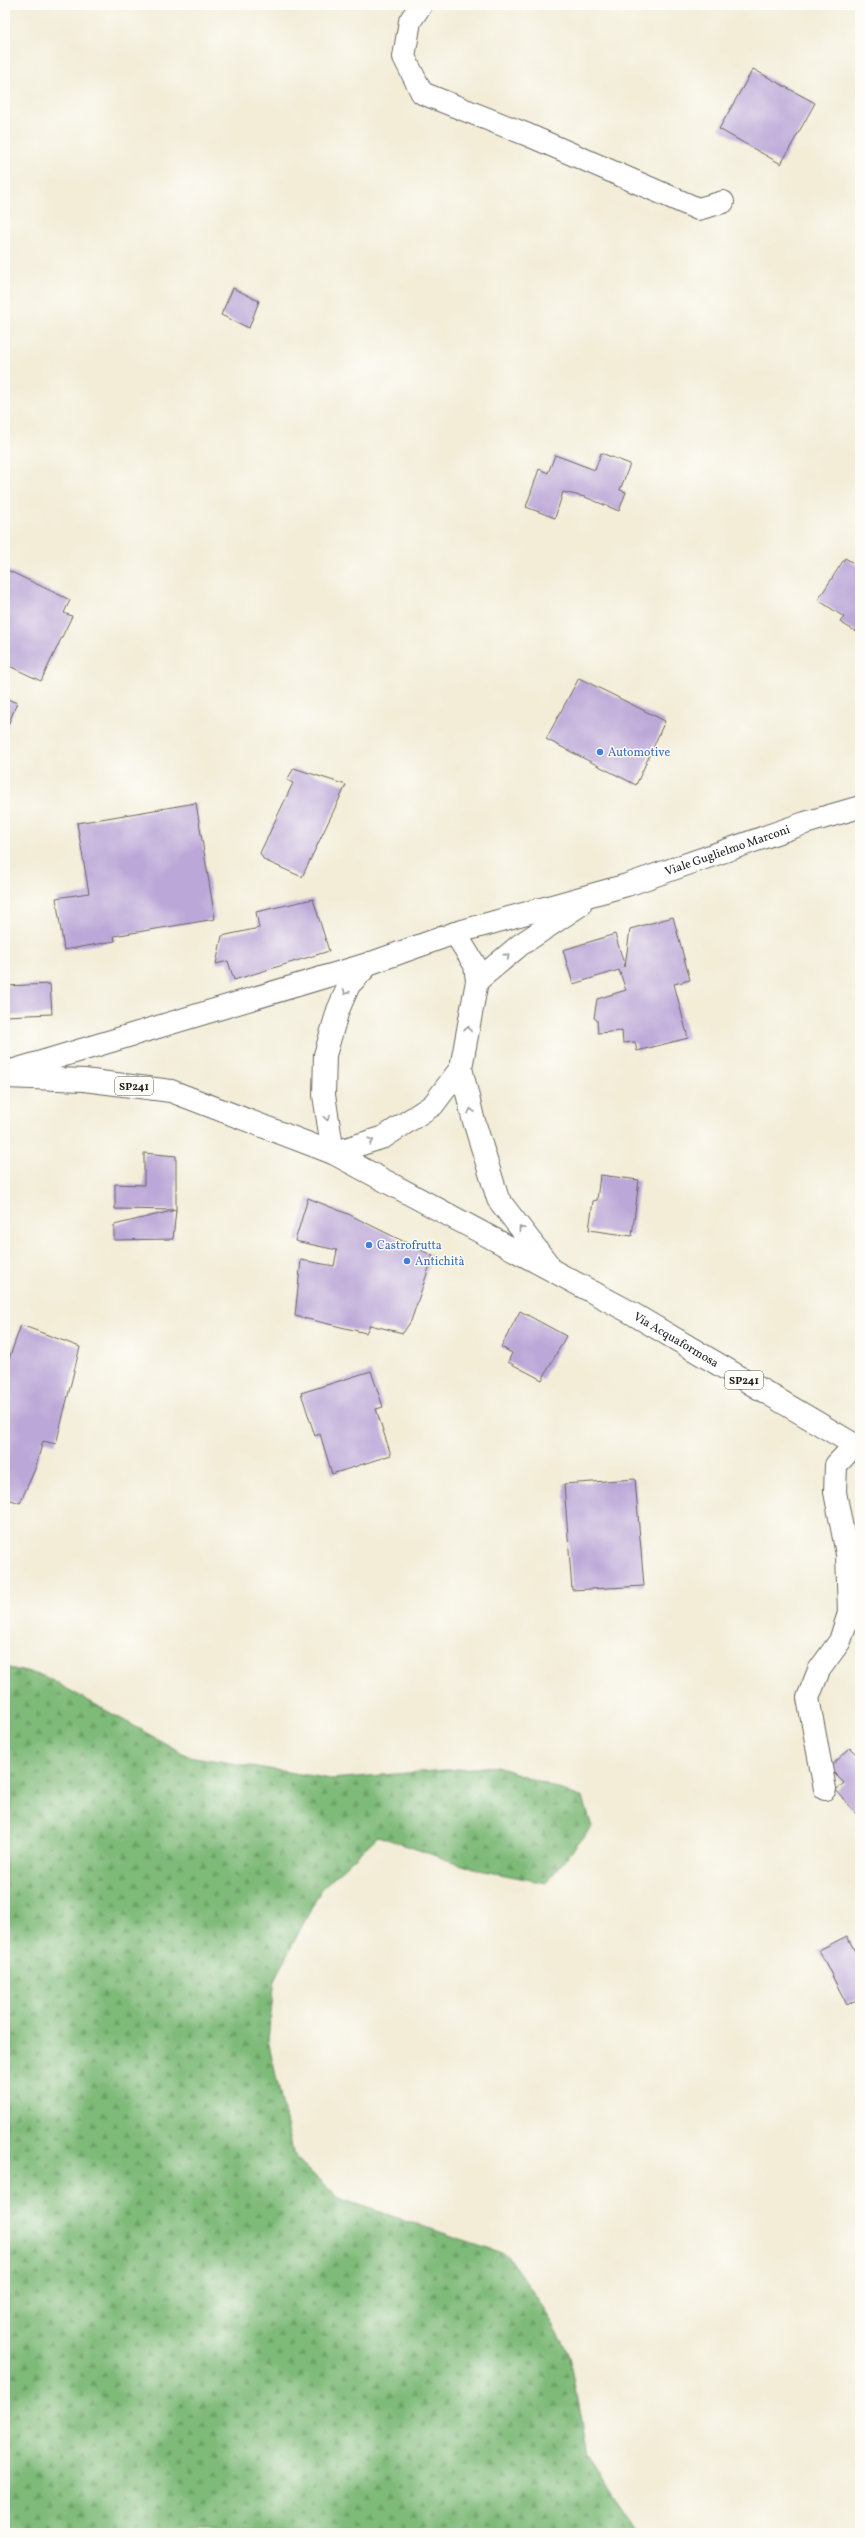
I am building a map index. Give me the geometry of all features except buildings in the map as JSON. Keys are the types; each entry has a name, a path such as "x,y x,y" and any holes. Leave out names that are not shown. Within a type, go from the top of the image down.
{"main road":[{"path":"421,5 410,21 404,57 422,93 528,135 698,208 723,202"},
{"name":"Viale Guglielmo Marconi","path":"596,894 805,823 860,807"},
{"path":"5,1073 371,962 455,933 596,894"},
{"path":"477,981 520,945 596,894"},
{"path":"455,933 475,965 477,981 461,1068 473,1118 498,1200 554,1271"},
{"path":"371,962 349,985 338,1010 325,1055 324,1095 333,1153 384,1137 433,1105 461,1068"},
{"name":"SP241","path":"5,1077 84,1080 171,1091 333,1153 554,1271"},
{"name":"Via Acquaformosa","path":"554,1271 628,1311 857,1447"},
{"path":"825,1789 808,1698 819,1670 840,1641 849,1613 847,1554 835,1492 836,1465 857,1447"}],"green space":[{"path":"5,1667 44,1676 188,1756 331,1779 497,1766 583,1798 592,1827 546,1883 474,1869 378,1836 322,1888 275,1978 268,2040 294,2156 338,2198 506,2254 542,2305 570,2356 588,2454 636,2533 5,2533 5,2187 9,2151 5,2143"}],"place":[{"name":"Automotive","path":"600,752"},
{"name":"Castrofrutta","path":"369,1245"},
{"name":"Antichità","path":"407,1261"}]}
